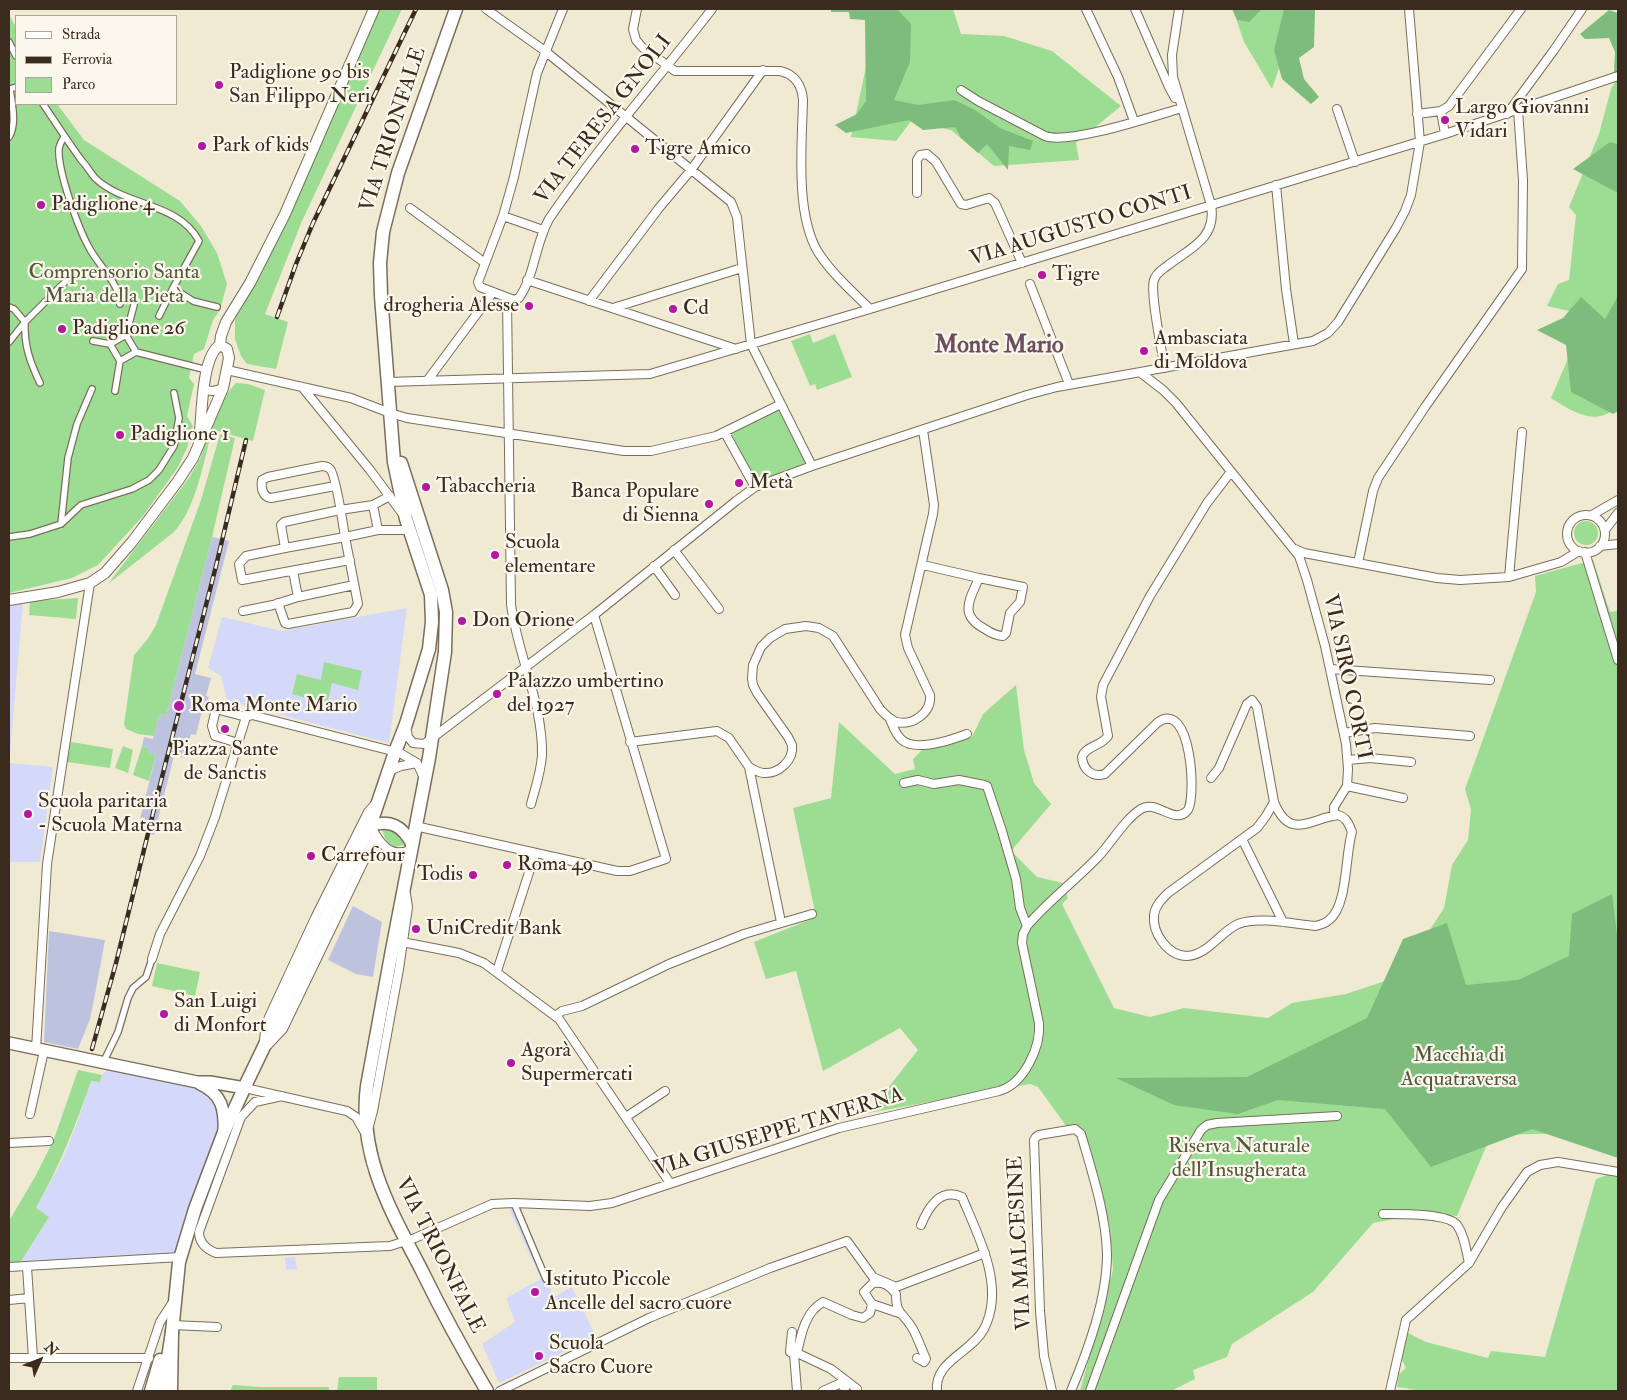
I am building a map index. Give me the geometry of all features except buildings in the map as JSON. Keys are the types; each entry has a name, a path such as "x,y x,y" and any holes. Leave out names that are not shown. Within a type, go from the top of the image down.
{"main road":[{"name":"VIA TRIONFALE","path":"172,1328 180,1258 224,1132 373,831 379,801 427,658 432,616 431,595 408,525 395,467 380,263 383,232 405,150 456,9"},
{"name":"VIA TRIONFALE","path":"393,445 406,477 445,603 446,632 445,652 425,782 415,826 367,1086 365,1105 366,1135 380,1187 448,1323 487,1391"},
{"path":"373,831 380,823 391,824 403,831 412,847"},
{"path":"9,1042 197,1082 210,1082 245,1088"},
{"path":"197,1082 208,1088 219,1099 224,1113 224,1132"},
{"path":"151,1391 162,1353 172,1328"},
{"path":"163,1391 172,1328"},
{"path":"171,1391 172,1328"}],"street":[{"path":"199,442 203,390 210,355 220,345 224,326 250,283 285,214 374,9"},
{"path":"486,9 545,50 727,198 734,208 740,235 751,344 812,466"},
{"path":"531,804 542,753 535,704 511,604 507,298 478,285 503,216 514,177 537,73 562,9"},
{"path":"637,9 633,29 636,40 667,67 678,72 762,70 786,72 794,78 800,86 803,100 802,197 810,236 824,261 870,309"},
{"name":"VIA TERESA GNOLI","path":"507,298 514,300 519,298 527,280 543,230 552,214 712,9"},
{"path":"1086,9 1118,77 1134,121"},
{"path":"1135,9 1168,87 1182,108"},
{"path":"1165,368 1154,280 1160,272 1207,236 1212,223 1211,205 1177,93 1172,67 1179,9"},
{"path":"406,724 408,737 413,743 424,744 594,615 754,487 812,466 1069,384 1141,373 1317,340 1332,330 1396,228 1408,205 1414,184 1420,142 1409,9"},
{"path":"1417,114 1448,108 1521,9"},
{"path":"1507,114 1582,9"},
{"path":"9,42 15,54"},
{"path":"589,301 659,208 691,170 762,70"},
{"path":"1440,111 1445,134 1618,76"},
{"path":"9,137 13,131 13,109 10,89 15,87"},
{"path":"961,90 978,101 1051,138 1064,138 1095,132 1182,108"},
{"path":"44,105 64,137 96,179 116,192 163,210 182,221 194,232 199,241 159,316"},
{"path":"1338,109 1355,162"},
{"path":"1358,564 1372,491 1378,478 1419,415 1522,269 1523,180 1518,110"},
{"name":"VIA AUGUSTO CONTI","path":"388,382 646,375 1445,134"},
{"path":"64,137 59,147 62,168 74,214 90,250 121,298 120,304"},
{"path":"917,193 917,160 920,155 927,154 936,162 960,204 966,205 989,198 995,203 1022,263"},
{"path":"1276,186 1286,289 1294,344"},
{"path":"410,208 485,263"},
{"path":"503,216 543,230"},
{"path":"612,309 742,268"},
{"path":"527,280 736,349"},
{"path":"9,342 25,322 66,281"},
{"path":"1030,284 1069,384"},
{"path":"173,288 193,301 217,307"},
{"path":"427,381 493,292"},
{"path":"134,305 126,335 136,352"},
{"path":"9,307 14,308 25,322 24,338 30,363 40,383"},
{"path":"93,341 110,344 126,335"},
{"path":"110,344 120,361 115,391"},
{"path":"9,600 58,592 90,583 110,568 153,516 193,458 222,388 227,370 228,352 220,345"},
{"path":"120,361 136,352 207,370"},
{"path":"227,370 328,392 361,401 390,413 412,419 638,452 668,447 725,433 781,404"},
{"name":"VIA SIRO CORTI","path":"1141,373 1176,403 1230,473 1299,556 1304,568 1330,669 1348,760 1347,786 1334,807 1334,816"},
{"path":"302,387 390,496 408,525 246,556 240,564 242,580 350,560"},
{"path":"203,390 214,391 222,388"},
{"path":"61,524 68,458 77,424 92,389"},
{"path":"9,537 30,534 61,524 81,505 132,489 149,480 159,470 174,446 179,418 174,392"},
{"path":"319,406 321,399 328,392"},
{"path":"890,719 899,722 914,720 923,715 930,703 928,689 905,638 934,505 923,430"},
{"path":"1510,577 1522,432"},
{"path":"725,433 754,487"},
{"path":"278,603 282,618 288,624 354,612 358,604 335,486 328,467 322,466 268,477 264,478 262,482 264,495 271,498 335,486"},
{"path":"904,783 918,780 934,784 959,780 987,786 1016,879 1020,908 1027,926 1098,856 1141,808 1146,806 1153,807 1171,814 1181,815 1188,812 1192,803 1186,737 1181,726 1172,720 1163,719 1157,723 1106,774 1094,774 1087,770 1082,761 1083,754 1108,736 1102,704 1101,691 1103,684 1145,604 1207,503 1230,473"},
{"path":"285,548 281,525 284,522 373,505 390,496"},
{"path":"1618,500 1592,515 1580,516 1574,519 1568,527 1567,534 1569,542 1582,552 1618,660"},
{"path":"373,505 378,530"},
{"path":"1293,548 1304,553 1450,580 1510,577 1561,562 1582,552 1592,552 1600,546 1604,540 1605,530 1618,513"},
{"path":"1592,515 1599,520 1605,530"},
{"path":"1600,546 1618,544"},
{"path":"674,550 719,609"},
{"path":"922,565 1023,587 1020,602 1010,613 1006,633 1003,636 996,636 981,627 970,615 968,603 979,578"},
{"path":"654,566 676,595"},
{"path":"293,571 298,597"},
{"path":"30,1114 40,1050 46,872 90,583"},
{"path":"243,611 298,597 354,586"},
{"path":"415,826 534,854 621,871 630,871 666,859 594,615"},
{"path":"749,768 762,773 773,772 786,764 792,752 788,737 757,693 752,679 754,660 761,647 775,634 785,629 806,626 820,628 833,636 880,709 890,719 896,734 902,740 916,745 928,745 967,734"},
{"path":"1330,669 1490,680"},
{"path":"1211,778 1219,768 1247,704 1252,700 1258,712 1274,802 1281,817 1289,823 1306,824 1334,816 1341,816 1345,819 1352,832 1343,891 1335,913 1330,920 1322,924 1314,926 1256,921 1241,923 1226,931 1204,950 1189,956 1174,953 1160,938 1154,918 1155,910 1161,900 1259,825 1274,802"},
{"path":"238,743 215,736 212,726 216,709 246,717 252,715 395,752 417,763 423,773 425,782"},
{"path":"103,1063 118,1032 130,992 146,976 160,934 200,856 246,717"},
{"path":"1344,733 1373,728 1470,736"},
{"path":"630,742 717,731 729,738 749,768 781,922"},
{"path":"1348,760 1370,758 1410,762"},
{"path":"389,771 400,766 417,763"},
{"path":"1347,786 1403,798"},
{"path":"263,1050 267,1021 315,918 368,812 379,801"},
{"path":"373,831 390,851 401,853 412,847"},
{"path":"1242,839 1283,922"},
{"path":"497,971 534,854"},
{"name":"VIA TRIONFALE","path":"366,1135 374,1111 408,907 405,884"},
{"path":"555,1016 562,1011 589,1002 651,971 744,934 812,914"},
{"name":"VIA GIUSEPPE TAVERNA","path":"212,1195 199,1232 205,1246 212,1252 221,1254 381,1247 407,1242 489,1205 514,1203 597,1206 624,1200 670,1183 839,1128 999,1091 1012,1086 1025,1072 1039,1033 1039,1024 1022,944 1022,937 1027,926"},
{"path":"402,942 468,955 497,971 555,1016 564,1025 670,1183"},
{"path":"245,1088 328,1106 352,1114 358,1120 366,1135"},
{"path":"626,1117 665,1092"},
{"path":"196,1209 212,1195 239,1122 244,1114 255,1102 282,1096"},
{"path":"1090,1391 1159,1200 1201,1130 1207,1125 1218,1123 1337,1116"},
{"name":"VIA MALCESINE","path":"1052,1391 1044,1356 1040,1311 1034,1140 1039,1135 1075,1129 1081,1134 1098,1196 1105,1230 1107,1256 1095,1328 1071,1391"},
{"path":"9,1143 50,1141"},
{"path":"1390,1391 1406,1320 1469,1263 1524,1174 1540,1165 1558,1162 1618,1172"},
{"path":"921,1225 928,1210 936,1200 949,1194 956,1194 962,1197 985,1253 991,1278 987,1321 976,1340 941,1372 937,1380 938,1391"},
{"path":"514,1203 546,1279"},
{"path":"1384,1214 1412,1214 1446,1219 1455,1223 1461,1234 1469,1263"},
{"path":"500,1391 649,1318 770,1268 847,1241 873,1277 896,1287 985,1253"},
{"path":"9,1267 180,1258"},
{"path":"27,1267 32,1358"},
{"path":"899,1312 872,1304 864,1292 873,1283 882,1282 890,1286 896,1294 896,1305 899,1312 910,1325 926,1359 924,1362 917,1358"},
{"path":"9,1300 29,1298"},
{"path":"137,1391 160,1322 174,1300"},
{"path":"797,1391 795,1354 807,1318 819,1303 823,1302 863,1318 870,1313 872,1304"},
{"path":"172,1328 217,1327"},
{"path":"792,1332 790,1352 800,1353 831,1369 857,1389"},
{"path":"9,1358 148,1358"},
{"path":"822,1391 841,1383 844,1391"}],"shaded area":[{"path":"212,537 229,541 195,674 211,678 206,696 209,697 205,712 202,711 196,735 191,734 185,758 174,756 154,835 137,831 156,755 146,752 148,747 142,746 144,737 153,739 159,714 166,716"},
{"path":"23,603 10,753 9,753 9,605"},
{"path":"407,608 389,743 227,701 221,676 208,668 222,617 282,631"},
{"name":"Scuola paritaria - Scuola Materna","path":"9,763 53,767 40,862 9,862"},
{"path":"353,906 382,922 373,977 356,974 328,960"},
{"path":"49,931 105,940 90,1019 78,1049 44,1042"},
{"path":"108,1069 204,1090 212,1098 217,1108 219,1135 175,1253 20,1263 49,1217 36,1209 63,1158 79,1118 91,1080 100,1082 102,1075"},
{"name":"Istituto Piccole Ancelle del sacro cuore","path":"519,1203 554,1297 572,1287 596,1337 499,1383 482,1344 515,1322 506,1298 541,1279 508,1207"},
{"path":"295,1257 297,1269 286,1270 285,1258"}],"green space":[{"path":"377,9 402,9 302,221 265,314 288,322 276,369 247,364 241,356 235,339 235,320 266,263 300,189"},
{"path":"831,9 897,9 911,24 910,62 894,100 918,105 954,100 975,110 1000,128 1033,141 1030,150 1009,146 1008,170 987,144 978,153 961,138 955,127 923,130 909,120 846,133 835,125 857,114 866,101 865,20 850,19 849,12 831,12"},
{"path":"838,9 953,9 961,34 1004,36 1052,51 1121,106 1076,143 1079,160 994,166 951,130 932,126 916,115 896,141 851,137 866,67 887,25"},
{"path":"1232,9 1262,9 1249,22 1237,20"},
{"path":"1233,9 1299,9 1272,89 1244,42"},
{"path":"1284,9 1315,9 1314,47 1299,58 1304,79 1319,97 1311,104 1282,79 1274,50"},
{"path":"1609,10 1618,13 1618,72 1614,73 1615,52 1609,38 1585,39 1580,34"},
{"name":"Comprensorio Santa Maria della Pietà","path":"9,15 15,25 15,105 58,105 84,140 180,201 201,226 217,253 227,284 220,310 213,320 204,349 194,354 189,378 194,384 187,416 193,426 187,448 178,467 143,516 98,565 72,578 9,593"},
{"path":"1618,76 1618,403 1611,411 1595,417 1586,416 1551,398 1587,315 1547,306 1558,284 1569,280 1576,215 1569,207 1599,134 1611,89"},
{"path":"1610,142 1618,144 1618,193 1573,169"},
{"path":"1618,296 1618,411 1613,414 1571,392 1566,345 1537,330 1563,318 1581,297 1605,319"},
{"path":"810,334 813,343 835,334 852,377 817,390 815,384 810,386 791,341"},
{"path":"236,383 248,384 265,390 253,441 207,428 222,399"},
{"path":"779,409 808,463 756,482 731,433"},
{"path":"220,434 235,438 212,537 166,716 159,714 154,736 138,734 126,729 124,724 134,655 147,640 156,625 201,500"},
{"path":"205,442 209,442 200,477 192,502 181,523 174,532 108,584 189,478 200,459"},
{"path":"1586,521 1594,525 1598,533 1594,541 1586,545 1578,541 1574,533 1578,525"},
{"name":"Riserva Naturale dell'Insugherata","path":"1593,560 1610,612 1618,611 1618,1141 1574,1133 1496,1135 1488,1142 1457,1216 1426,1213 1373,1223 1313,1292 1232,1344 1227,1357 1193,1370 1195,1379 1171,1391 1080,1391 1113,1270 1110,1227 1085,1133 1067,1127 1038,1087 1030,1084 868,1113 918,1050 900,1028 823,1071 796,971 766,979 754,942 814,918 814,907 793,808 831,798 839,722 895,774 915,769 913,759 922,750 972,737 983,714 1016,685 1024,750 1034,783 1051,804 1011,851 1037,877 1063,883 1068,898 1062,904 1114,1008 1150,1017 1184,1008 1268,1018 1292,1003 1346,994 1400,976 1444,908 1452,865 1468,840 1471,810 1465,789 1536,592 1535,576"},
{"path":"78,598 76,619 29,615 30,601"},
{"path":"324,662 362,671 358,690 332,683 327,704 292,694 297,674 321,680"},
{"path":"71,742 113,749 110,768 67,762"},
{"path":"123,746 133,750 128,773 115,768"},
{"path":"142,746 148,747 147,752 156,755 149,781 133,775"},
{"path":"382,828 395,833 404,845 394,847 391,845 385,839"},
{"name":"Macchia di Acquatraversa","path":"1612,894 1618,943 1618,1158 1532,1129 1431,1167 1385,1109 1278,1100 1238,1114 1174,1105 1116,1078 1247,1077 1367,1018 1403,939 1447,923 1466,985 1518,980 1569,956 1572,914"},
{"path":"157,963 200,972 195,996 152,986"},
{"path":"78,1070 102,1075 100,1082 91,1081 66,1146 36,1208 49,1217 20,1263 9,1263 9,1221 35,1177 54,1139"},
{"path":"1613,1173 1618,1174 1618,1391 1423,1391 1397,1387 1399,1374 1406,1368 1401,1358 1406,1332 1426,1342 1488,1358 1491,1351 1545,1357 1596,1179"},
{"path":"339,1377 377,1377 377,1391 337,1391"},
{"path":"233,1385 329,1387 329,1391 230,1391"}],"railway":[{"path":"277,317 313,223 416,9"},
{"path":"92,1049 116,963 246,440"}],"place":[{"name":"Padiglione 90 bis San Filippo Neri","path":"219,85"},
{"name":"Largo Giovanni Vidari","path":"1445,120"},
{"name":"Park of kids","path":"202,146"},
{"name":"Tigre Amico","path":"635,149"},
{"name":"Padiglione 4","path":"41,205"},
{"name":"Tigre","path":"1042,275"},
{"name":"drogheria Alesse","path":"529,306"},
{"name":"Cd","path":"673,309"},
{"name":"Padiglione 26","path":"62,329"},
{"name":"Ambasciata di Moldova","path":"1144,351"},
{"name":"Padiglione 1","path":"120,435"},
{"name":"Metà","path":"739,483"},
{"name":"Tabaccheria","path":"426,487"},
{"name":"Banca Populare di Sienna","path":"709,504"},
{"name":"Scuola elementare","path":"495,555"},
{"name":"Don Orione","path":"462,621"},
{"name":"Palazzo umbertino del 1927","path":"497,694"},
{"name":"Roma Monte Mario","path":"179,706"},
{"name":"Piazza Sante de Sanctis","path":"225,729"},
{"name":"Scuola paritaria - Scuola Materna","path":"28,814"},
{"name":"Carrefour","path":"311,856"},
{"name":"Roma 49","path":"507,865"},
{"name":"Todis","path":"473,875"},
{"name":"UniCredit Bank","path":"416,929"},
{"name":"San Luigi di Monfort","path":"164,1014"},
{"name":"Agorà Supermercati","path":"511,1063"},
{"name":"Istituto Piccole Ancelle del sacro cuore","path":"535,1292"},
{"name":"Scuola Sacro Cuore","path":"539,1356"}],"district":[{"name":"Monte Mario","path":"999,347"}]}
